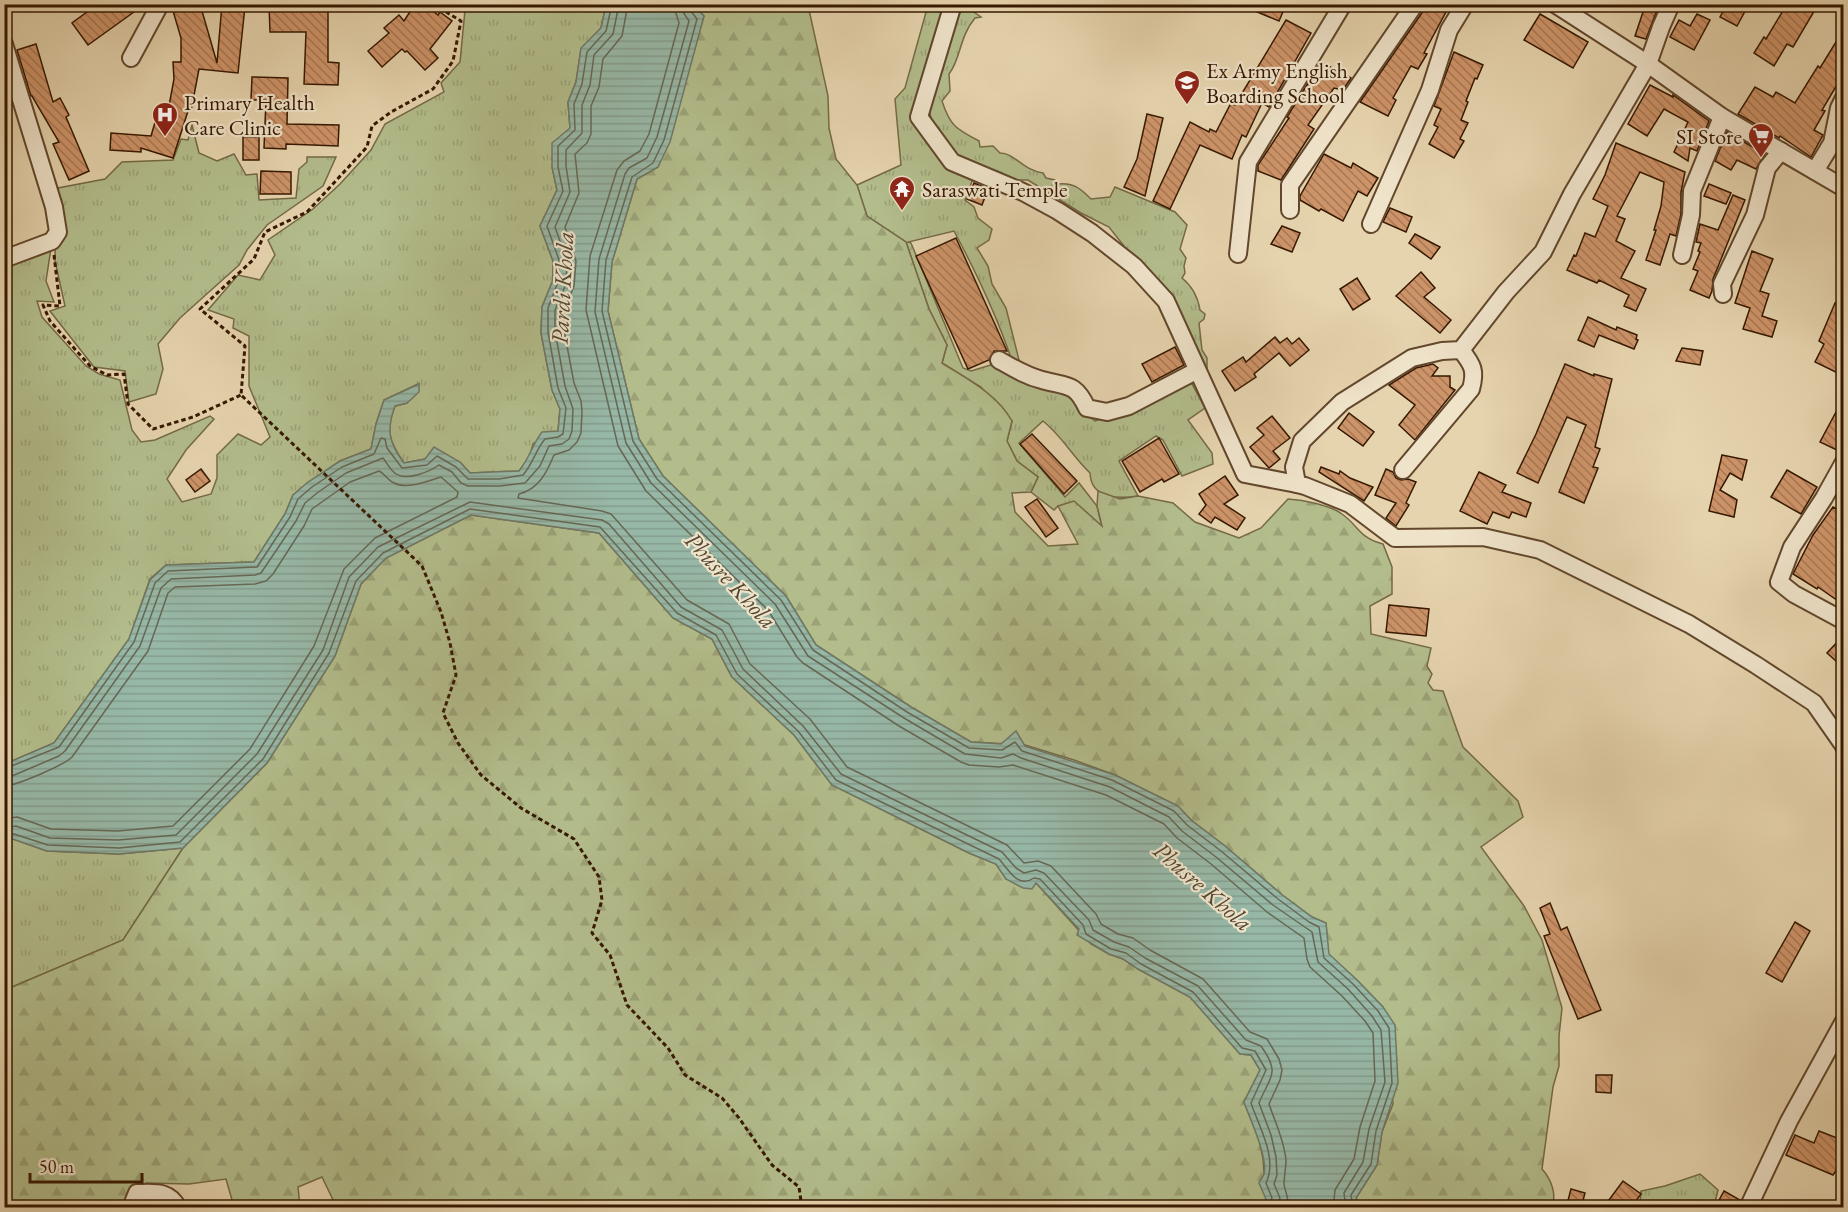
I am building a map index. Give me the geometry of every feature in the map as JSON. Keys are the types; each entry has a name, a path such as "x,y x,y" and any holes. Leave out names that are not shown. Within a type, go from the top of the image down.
{"street":[{"path":"131,58 158,4"},
{"path":"954,4 919,117 952,162 1023,192 1092,233 1134,266 1166,301 1245,474 1305,486 1350,504 1395,538 1483,537 1540,550 1689,624 1814,703 1844,746"},
{"path":"1238,254 1248,162 1343,4"},
{"path":"1290,210 1290,185 1415,4"},
{"path":"1371,224 1430,90 1449,30 1465,4"},
{"path":"1555,4 1648,64 1722,117 1844,188"},
{"path":"1297,484 1294,467 1302,441 1342,402 1412,358 1442,351 1461,350 1506,292 1543,252 1572,194 1648,64 1671,4"},
{"path":"4,44 54,207 58,232 52,241 4,259"},
{"path":"1815,171 1832,143 1839,108 1844,99"},
{"path":"1682,255 1691,215 1692,191 1722,117"},
{"path":"1723,294 1722,284 1755,215 1767,168 1781,151"},
{"path":"1403,470 1471,389 1475,375 1470,362 1461,350"},
{"path":"999,360 1043,381 1068,384 1080,394 1087,408 1107,412 1129,406 1196,371"},
{"path":"1844,462 1824,498 1791,547 1779,582 1794,594 1844,621"},
{"path":"1748,1208 1789,1121 1844,1021"},
{"path":"131,1208 137,1193 162,1192 174,1201 178,1208"}],"path":[{"path":"241,395 245,346 201,309 254,259 265,232 308,212 367,147 372,126 391,112 433,89 453,62 461,21 433,4"},
{"path":"52,241 60,306 44,305 50,321 74,345 90,366 107,375 124,374 128,404 153,429 193,417 241,395"},
{"path":"241,395 422,566 441,612 450,642 456,675 443,713 458,743 481,776 521,808 574,839 599,878 602,900 592,933 610,955 627,1005 668,1048 685,1075 722,1098 772,1165 799,1187 802,1208"}],"green space":[{"path":"524,4 606,5 601,28 581,49 576,82 568,102 570,128 552,167 557,190 540,226 553,261 553,280 542,307 541,333 552,390 560,409 558,431 533,444 529,458 519,471 470,473 460,462 425,459 404,463 392,442 390,422 395,406 407,403 418,384 384,400 371,449 340,461 293,495 285,514 254,562 166,565 150,579 129,639 54,743 5,764 4,540 8,530 4,526 5,267 51,248 46,281 54,302 37,301 42,317 86,366 99,374 120,380 132,430 141,442 155,440 210,416 214,419 186,450 167,479 182,502 211,494 217,478 217,455 238,434 261,445 270,437 249,386 249,336 233,328 234,319 208,310 238,275 260,280 275,255 268,240 313,209 340,184 371,150 385,124 444,92 441,83 460,62 465,10"},
{"path":"693,5 808,5 828,96 829,128 836,159 857,185 867,216 906,242 929,309 947,345 942,363 990,395 1006,411 1012,421 1007,441 1017,461 1038,477 1031,492 1012,493 1015,512 1048,546 1078,544 1058,506 1074,501 1102,526 1097,506 1098,491 1120,499 1138,496 1173,503 1195,522 1239,538 1261,528 1288,499 1309,502 1337,511 1348,518 1364,535 1383,544 1392,567 1392,594 1370,606 1371,634 1431,648 1427,666 1432,674 1428,683 1433,690 1443,691 1463,747 1518,801 1523,817 1481,847 1524,906 1542,940 1562,1008 1559,1066 1553,1087 1542,1169 1552,1187 1554,1197 1552,1207 1360,1207 1356,1198 1377,1165 1382,1132 1393,1104 1383,1007 1328,954 1326,923 1312,917 1281,894 1191,820 1178,806 1115,775 1074,760 1025,745 971,742 911,707 816,645 786,596 663,476 639,439 608,311 612,262 637,179 658,167 704,16"},
{"path":"928,5 950,5 916,110 974,176 965,200 974,207 978,218 992,229 989,240 977,248 988,266 992,284 1006,308 1020,364 1011,358 985,293 954,231 908,242 911,243 963,368 971,371 997,363 1068,389 1084,412 1095,421 1137,406 1182,384 1192,384 1205,408 1188,420 1212,453 1213,464 1182,476 1163,440 1156,436 1119,461 1138,496 1114,497 1100,492 1095,488 1090,473 1043,421 1019,443 1065,497 1079,483 1097,506 1102,527 1058,506 1054,510 1031,492 1038,477 1017,461 1007,441 1012,421 981,387 942,363 947,345 929,309 906,242 867,216 857,185 901,165 895,99 905,88"},
{"path":"959,5 972,5 971,10 981,17 975,18 970,25 949,74 950,91 942,101 951,121 959,130 979,141 980,147 993,146 1000,153 1010,156 1030,169 1043,173 1046,178 1055,180 1057,184 1076,187 1091,199 1110,197 1115,187 1175,212 1187,225 1180,249 1186,258 1185,273 1182,278 1192,288 1200,310 1205,314 1204,319 1199,323 1202,350 1207,358 1207,383 1131,255 1109,227 1081,213 1028,180 1008,180 962,163 936,135 930,114 930,91"},
{"path":"192,125 199,153 217,161 234,154 246,175 257,174 259,200 296,198 299,169 307,162 307,157 336,157 323,186 267,225 247,250 239,265 180,318 158,344 163,369 156,394 129,402 125,371 94,367 50,311 65,306 55,261 58,188 105,179 122,162 173,160 181,139 188,140"},
{"path":"471,515 599,533 673,618 712,639 732,677 794,735 832,785 969,853 996,864 1006,879 1036,883 1091,944 1123,959 1190,997 1240,1054 1251,1055 1260,1070 1244,1102 1259,1139 1266,1199 1259,1207 499,1208 489,1200 472,1208 337,1208 322,1177 298,1187 300,1207 234,1207 226,1179 189,1184 146,1183 123,1205 117,1207 5,1208 5,990 123,940 183,848 267,763 335,656 361,584 386,558"},
{"path":"13,839 47,851 119,854 183,848 123,940 5,990 4,843"},
{"path":"1700,1174 1718,1190 1715,1202 1723,1207 1652,1208 1640,1204 1641,1191 1665,1186"}],"water":[{"path":"606,5 693,5 704,16 670,142 658,167 637,179 612,262 608,311 639,439 663,476 786,596 816,645 911,707 971,742 1001,744 1016,731 1025,746 1115,775 1178,806 1191,820 1281,894 1312,917 1326,923 1329,954 1383,1007 1395,1025 1398,1083 1382,1132 1377,1165 1356,1198 1360,1207 1259,1207 1266,1199 1259,1183 1265,1167 1258,1138 1244,1102 1260,1070 1251,1055 1240,1054 1190,997 1077,935 1079,929 1036,883 1032,889 1023,888 1006,879 996,864 969,853 832,785 794,735 732,677 712,639 673,618 599,533 471,515 386,558 361,584 335,656 267,763 183,848 119,854 47,851 13,839 5,843 5,764 54,743 129,639 150,580 166,565 254,562 285,514 293,495 340,461 371,449 384,400 419,384 419,392 407,403 395,406 390,422 392,443 404,463 425,459 434,447 460,462 470,473 519,471 542,432 558,431 560,409 552,390 541,333 542,307 553,280 553,261 540,226 557,190 552,167 552,143 570,128 568,102 576,82 581,48 601,28"}],"building":[{"path":"98,4 145,4 88,45 72,23"},
{"path":"171,4 200,4 217,63 222,4 245,6 238,73 199,69 191,111 188,111 173,158 141,148 141,152 110,150 111,133 151,136 156,119 166,122 174,79 173,62 181,62 181,38"},
{"path":"269,4 293,4 293,10 328,10 328,62 339,63 338,85 304,84 306,32 270,32"},
{"path":"415,4 423,4 438,15 440,12 452,21 430,49 438,58 425,70 407,51 402,49 382,67 368,51 389,33 384,28 399,15 404,21"},
{"path":"1238,4 1278,4 1285,7 1279,21"},
{"path":"1425,4 1437,4 1447,10 1418,69 1411,66 1393,98 1396,100 1388,116 1360,102 1424,10"},
{"path":"1727,4 1749,4 1737,26 1720,17"},
{"path":"1787,4 1809,4 1816,8 1793,47 1787,44 1774,66 1754,53 1764,37 1766,39"},
{"path":"1645,6 1657,10 1646,39 1635,36"},
{"path":"1540,14 1588,42 1573,68 1524,40"},
{"path":"1697,14 1710,20 1694,50 1670,37 1679,20 1690,26"},
{"path":"1286,20 1311,33 1269,107 1262,103 1246,137 1242,135 1232,159 1200,145 1170,209 1153,201 1190,122 1209,132 1210,129 1216,132 1231,103 1235,105"},
{"path":"1844,29 1844,73 1822,110 1825,111 1814,130 1823,135 1811,157 1780,136 1779,138 1738,114 1755,87 1773,97 1776,92 1795,103"},
{"path":"36,44 53,102 60,98 69,115 66,117 89,171 69,180 53,144 59,142 31,96 17,50"},
{"path":"1454,52 1483,65 1466,101 1468,102 1461,120 1468,123 1460,139 1464,141 1454,158 1429,144 1438,127 1434,125 1441,109 1434,106"},
{"path":"1321,62 1351,78 1343,90 1334,88 1308,125 1314,129 1281,180 1258,171 1258,165 1289,118 1287,117"},
{"path":"252,77 288,78 287,124 339,125 338,146 286,144 286,149 264,148 266,100 251,100"},
{"path":"1650,85 1673,97 1673,95 1709,121 1697,151 1690,148 1688,161 1674,152 1688,122 1664,109 1647,136 1628,124"},
{"path":"1147,114 1163,118 1145,196 1124,187 1137,159"},
{"path":"1727,132 1765,154 1756,169 1737,160 1731,170 1715,161"},
{"path":"243,137 259,137 259,160 243,160"},
{"path":"1616,143 1685,172 1681,192 1681,214 1676,236 1670,234 1660,265 1646,260 1656,230 1654,230 1661,206 1664,182 1640,172 1617,216 1625,219 1616,241 1635,251 1621,278 1646,289 1636,311 1624,306 1629,295 1599,280 1597,283 1567,270 1574,255 1576,256 1585,233 1595,237 1608,206 1593,199 1605,175"},
{"path":"1324,154 1351,168 1353,163 1378,178 1367,196 1358,191 1343,221 1300,200 1300,196"},
{"path":"261,171 291,172 291,194 260,194"},
{"path":"974,183 988,189 982,205 967,199"},
{"path":"1709,184 1731,193 1726,204 1704,196"},
{"path":"1733,195 1745,200 1713,279 1709,298 1690,290 1698,271 1693,269 1700,252 1698,251 1701,243 1696,242 1700,224 1718,230"},
{"path":"1390,208 1412,217 1406,232 1383,222"},
{"path":"1282,226 1300,233 1292,252 1271,244"},
{"path":"1415,234 1440,247 1431,259 1409,243"},
{"path":"956,238 1007,351 994,351 989,360 968,369 916,256"},
{"path":"1752,251 1773,259 1760,291 1769,294 1762,316 1777,321 1772,337 1743,329 1750,308 1735,303"},
{"path":"1421,272 1435,288 1424,297 1451,320 1440,333 1396,296"},
{"path":"1357,278 1370,299 1353,310 1340,289"},
{"path":"1835,303 1844,308 1844,376 1815,362 1824,344 1819,341"},
{"path":"1588,317 1616,330 1617,327 1637,335 1638,340 1634,349 1599,335 1594,347 1578,340"},
{"path":"1275,337 1280,343 1287,338 1292,344 1299,338 1309,350 1290,366 1279,353 1254,374 1256,377 1235,391 1222,371 1243,357 1246,362"},
{"path":"1175,347 1184,365 1152,382 1142,364"},
{"path":"1682,348 1703,351 1700,365 1676,361"},
{"path":"1433,364 1438,368 1432,376 1450,376 1450,387 1455,390 1415,440 1399,425 1415,405 1389,385 1416,368"},
{"path":"1565,364 1594,376 1594,374 1612,379 1595,447 1600,449 1593,467 1598,468 1584,503 1559,492 1586,425 1567,417 1538,483 1517,473"},
{"path":"1844,397 1843,452 1841,452 1820,442"},
{"path":"1349,413 1374,432 1363,446 1338,428"},
{"path":"1272,416 1290,438 1273,451 1280,459 1269,468 1250,447 1264,435 1257,428"},
{"path":"1032,434 1077,481 1064,494 1020,444"},
{"path":"1159,438 1179,474 1164,482 1162,479 1140,492 1122,461"},
{"path":"1722,455 1747,460 1742,480 1730,473 1720,490 1737,500 1734,517 1709,511"},
{"path":"1321,467 1339,474 1340,471 1350,478 1373,487 1364,501 1319,472"},
{"path":"201,469 210,481 195,492 186,480"},
{"path":"1386,469 1393,472 1396,478 1416,482 1406,503 1409,505 1396,526 1386,518 1396,503 1375,495"},
{"path":"1787,470 1817,487 1801,514 1771,497"},
{"path":"1479,472 1506,485 1502,492 1531,503 1526,517 1512,512 1509,518 1493,512 1487,524 1460,511"},
{"path":"1225,476 1238,495 1224,504 1245,518 1237,530 1215,517 1211,523 1199,514 1206,505 1199,494"},
{"path":"1037,499 1058,528 1046,537 1025,507"},
{"path":"1833,507 1844,513 1844,605 1818,587 1817,589 1793,574 1813,535"},
{"path":"1389,605 1429,609 1426,636 1386,632"},
{"path":"1844,635 1844,668 1827,653"},
{"path":"1550,903 1561,930 1567,927 1601,1010 1578,1019 1544,936 1550,934 1540,908"},
{"path":"1795,922 1810,931 1782,982 1766,973"},
{"path":"1596,1075 1612,1075 1611,1093 1596,1092"},
{"path":"1819,1131 1842,1140 1837,1153 1844,1159 1833,1175 1786,1155 1795,1135 1814,1143"},
{"path":"1623,1181 1641,1194 1631,1208 1603,1208"},
{"path":"1571,1189 1585,1193 1581,1208 1566,1208"},
{"path":"1724,1191 1740,1200 1738,1208 1728,1208 1718,1202"}],"place":[{"name":"Ex Army English Boarding School","path":"1187,106"},
{"name":"Primary Health Care Clinic","path":"165,138"},
{"name":"SI Store","path":"1761,159"},
{"name":"Saraswati Temple","path":"902,212"}],"water label":[{"name":"Pardi Khola","path":"562,288"},
{"name":"Phusre Khola","path":"731,580"},
{"name":"Phusre Khola","path":"1203,886"}]}
